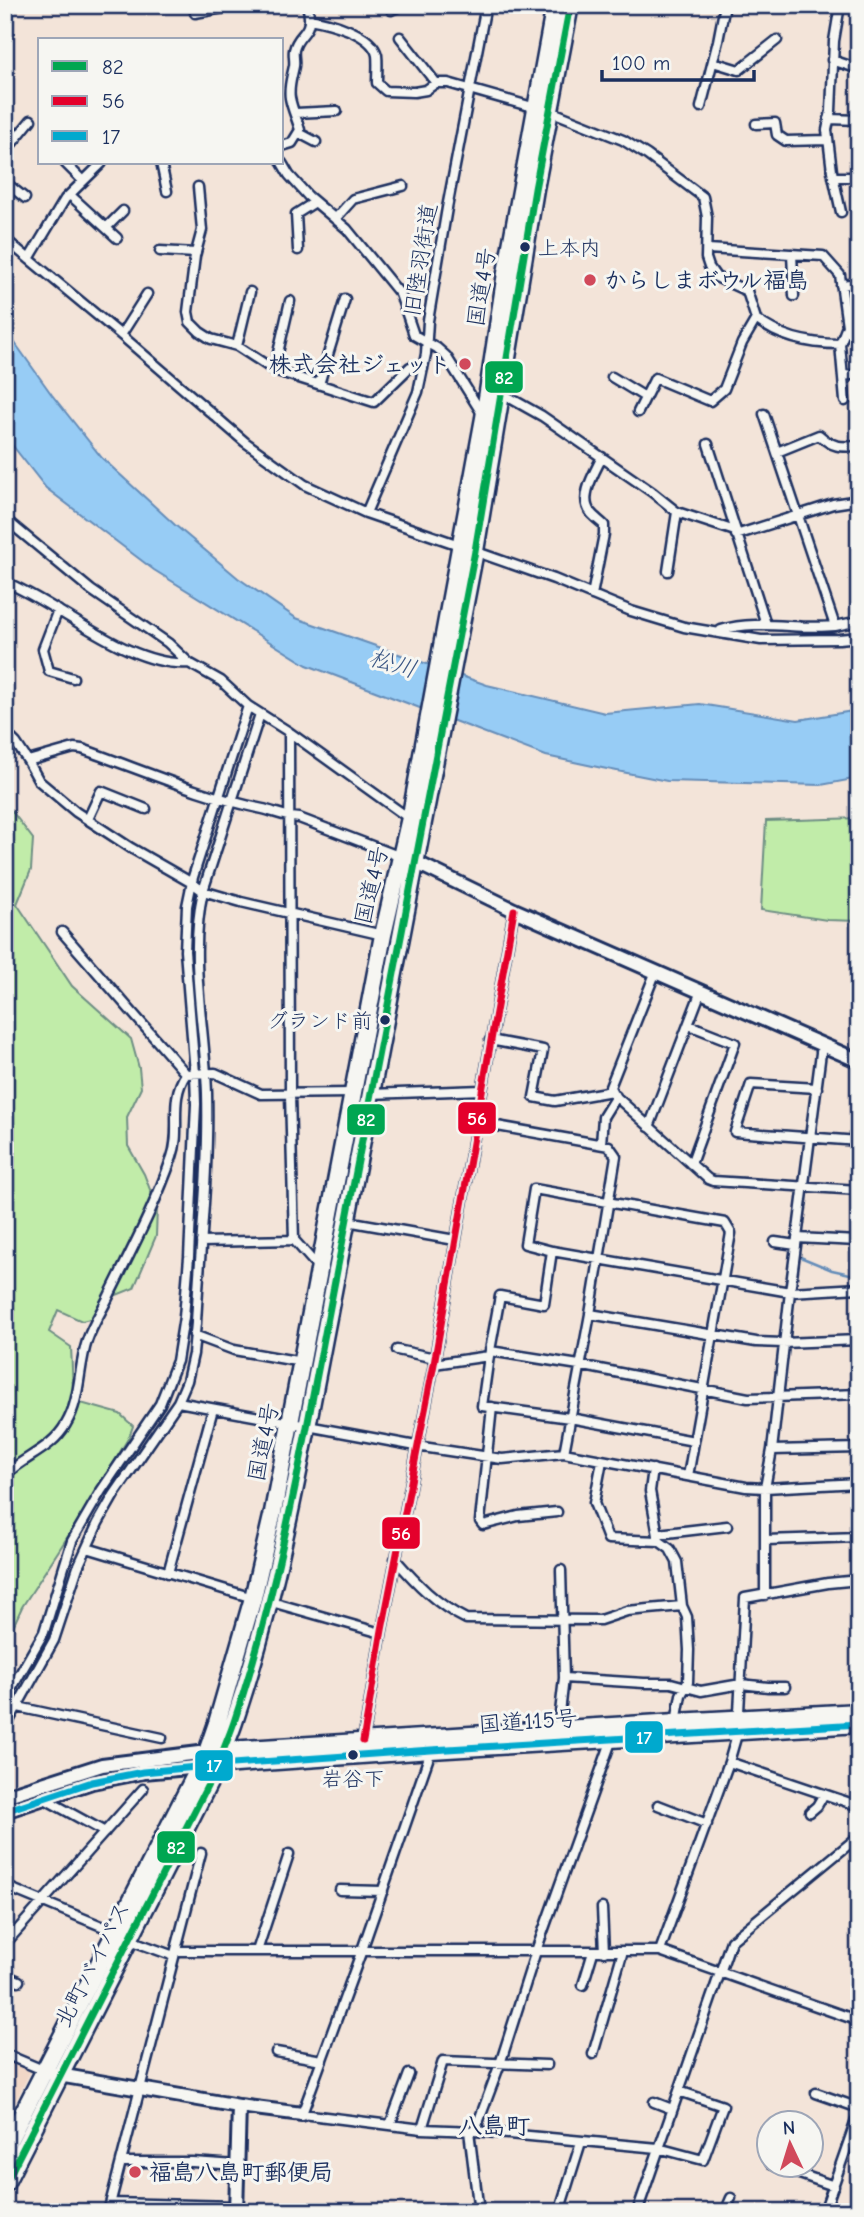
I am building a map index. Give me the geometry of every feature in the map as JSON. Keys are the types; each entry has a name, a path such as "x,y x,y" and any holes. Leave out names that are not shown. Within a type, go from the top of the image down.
{"highway":[{"name":"国道4号","path":"261,1600 290,1423 320,1269 361,1094 501,393 543,110 555,5"},
{"name":"国道4号","path":"467,553 506,273 569,5"},
{"name":"国道4号","path":"212,1759 290,1512 347,1221 383,935 408,859"},
{"name":"国道115号","path":"212,1759 363,1741 431,1744 558,1730 612,1732 676,1721 738,1725 859,1712"},
{"name":"国道115号","path":"212,1759 738,1725 859,1724"},
{"name":"北町バイパス","path":"5,2184 59,2077 123,1936 212,1759"},
{"name":"北町バイパス","path":"5,2148 43,2070 123,1936"}],"street":[{"path":"195,13 217,7 241,5"},
{"path":"284,145 292,143 299,133 289,94 294,48 305,33 309,19 307,5"},
{"path":"391,5 391,10 402,5"},
{"name":"旧陸羽街道","path":"366,513 418,391 447,208 486,5"},
{"path":"701,107 724,5"},
{"path":"840,5 832,60 827,140 841,212"},
{"path":"309,19 351,30 373,46 377,55 377,83 386,91 414,92 426,90 436,83 448,83 543,110 623,140 703,197 707,217 706,258 712,273 747,291 755,319 771,329 804,342 840,344"},
{"path":"400,37 436,83"},
{"path":"713,62 739,70 777,40"},
{"path":"832,60 859,69"},
{"path":"296,113 337,111"},
{"path":"829,119 859,121"},
{"path":"5,152 31,120"},
{"path":"756,124 775,123 777,135 786,141 827,140"},
{"path":"5,129 16,138"},
{"path":"299,133 316,142"},
{"path":"66,164 82,181"},
{"path":"29,259 65,199 102,164"},
{"path":"161,164 167,191"},
{"path":"283,164 289,176 347,229 400,294 414,335 446,356 484,418"},
{"path":"833,177 859,177"},
{"path":"5,182 25,198"},
{"path":"335,219 353,199 402,186"},
{"path":"198,187 202,230 188,312 190,321 200,332 211,339 237,346 274,370 374,402 410,367 423,369"},
{"path":"70,195 117,238"},
{"path":"299,250 296,214 315,202"},
{"path":"106,228 123,211"},
{"path":"5,239 245,442 305,485 366,513 467,553 515,564 644,615 684,627 761,640 859,637"},
{"path":"708,248 823,256 840,275 847,326 840,344 845,401"},
{"path":"160,251 196,253"},
{"path":"792,254 794,296"},
{"path":"841,285 859,284"},
{"path":"237,346 250,292"},
{"path":"121,335 147,294"},
{"path":"319,384 345,299"},
{"path":"274,370 290,300"},
{"path":"638,412 655,378 710,401 724,389 742,343 755,319"},
{"path":"845,332 859,331"},
{"path":"843,376 859,374"},
{"path":"612,377 645,397"},
{"path":"501,393 542,416 652,492 677,513 736,533 833,504 859,500"},
{"path":"764,414 835,626"},
{"path":"777,452 819,435 829,445 859,446"},
{"path":"708,444 766,624"},
{"path":"592,595 604,525 590,513 586,494 602,457"},
{"path":"668,571 677,513"},
{"path":"5,519 92,590 167,643 189,663 221,681 248,706 416,815"},
{"path":"5,582 124,646 154,659 174,664 189,663"},
{"path":"58,610 43,649 49,671 73,678"},
{"path":"718,631 766,624 823,628 859,621"},
{"path":"5,1728 54,1640 98,1523 178,1402 187,1381 194,1335 208,1131 195,1074 185,951 187,906 248,706"},
{"path":"5,1700 44,1632 72,1541 101,1491 160,1404 177,1361 184,1317 195,1134 196,940 203,891 260,714"},
{"path":"5,732 16,743 39,781 131,848 203,891 383,935"},
{"path":"289,732 293,1240 320,1269"},
{"path":"28,761 74,748 82,749 219,799 299,818 408,859 514,910 859,1061"},
{"path":"88,819 101,791 146,809"},
{"path":"363,1741 514,910"},
{"path":"62,932 195,1074"},
{"path":"656,971 610,1087 614,1093 649,1127 713,1181 859,1190"},
{"path":"649,1127 701,991"},
{"path":"689,1025 734,1043 691,1164"},
{"path":"490,1041 542,1050 534,1097 555,1101 614,1093"},
{"path":"765,1595 765,1488 822,1045"},
{"path":"5,1475 48,1446 67,1423 79,1388 87,1342 157,1199 174,1153 175,1098 180,1082 195,1074 215,1073 261,1094 290,1095 482,1090"},
{"path":"817,1088 751,1084 735,1132 859,1141"},
{"path":"601,1144 603,1117 614,1093"},
{"path":"475,1122 601,1144 609,1146 616,1156 564,1452"},
{"path":"688,1476 722,1279 731,1233 725,1223 534,1189 525,1244 552,1251 722,1279 790,1292 859,1288"},
{"path":"347,1221 455,1240"},
{"path":"201,1242 293,1240"},
{"path":"775,1242 858,1241"},
{"path":"552,1251 544,1304 500,1296 482,1405 694,1441"},
{"path":"590,1314 755,1342 859,1340"},
{"path":"194,1335 234,1350 302,1362"},
{"path":"397,1350 434,1361 489,1354 579,1365 748,1398 859,1394"},
{"path":"178,1402 307,1427 502,1459 564,1452 746,1487 859,1483"},
{"path":"492,1407 480,1521 483,1525 518,1516 557,1512"},
{"path":"168,1573 213,1409"},
{"path":"772,1450 859,1448"},
{"path":"602,1461 594,1503 608,1539 658,1537 727,1526"},
{"path":"653,1469 650,1491 658,1537 670,1549 677,1562 682,1605 687,1617 688,1682 684,1686 676,1721"},
{"path":"766,1540 859,1537"},
{"path":"87,1548 381,1633"},
{"path":"395,1559 435,1601 466,1619 600,1620 627,1611 682,1605"},
{"path":"558,1730 564,1678 561,1570"},
{"path":"660,1951 729,1762 738,1725 745,1598 859,1580"},
{"path":"564,1678 671,1683 701,1691 740,1684 768,1688 785,1687"},
{"path":"18,1707 162,1738"},
{"path":"479,2212 472,2131 500,2064 612,1732"},
{"path":"302,2114 383,1891 431,1744"},
{"path":"5,1796 102,1765 212,1759"},
{"path":"5,1811 92,1782 212,1759"},
{"path":"729,1762 859,1806"},
{"path":"5,1944 143,1788"},
{"path":"810,1812 824,1794"},
{"path":"42,1797 104,1832"},
{"path":"658,1805 706,1824"},
{"path":"637,2212 731,1941 859,1836"},
{"path":"201,1853 109,2207 236,2209 239,2106"},
{"path":"257,1951 289,1854"},
{"path":"5,1886 123,1936 175,1954 362,1950 660,1951 859,2021"},
{"path":"340,1890 383,1891"},
{"path":"602,1908 604,1952"},
{"path":"593,2054 622,1951"},
{"path":"583,1985 593,1952"},
{"path":"5,1975 19,1981"},
{"path":"276,2052 322,2060"},
{"path":"5,2054 59,2077 239,2106 422,2129 659,2148 703,2160 723,2106 678,2091"},
{"path":"422,2129 443,2062 547,2064"},
{"path":"390,2125 409,2074"},
{"path":"816,2092 859,2110 824,2212"},
{"path":"654,2102 672,2109"},
{"path":"559,2212 581,2142"},
{"path":"122,2162 237,2165"},
{"path":"815,2178 834,2186"},
{"path":"725,2212 731,2198"}],"shaded area":[{"path":"5,2060 31,2070 5,2122"}],"green space":[{"path":"5,802 33,839 31,870 17,904 72,986 131,1039 141,1088 127,1117 128,1146 144,1174 157,1208 156,1236 134,1288 104,1300 94,1318 82,1321 58,1310 49,1332 71,1347 73,1390 77,1402 120,1414 133,1426 89,1504 22,1607 5,1644"},
{"path":"859,818 859,921 827,920 761,910 766,821"}],"water":[{"name":"松川","path":"5,329 52,395 102,458 238,578 296,618 487,685 605,713 700,704 798,720 859,710 859,778 821,785 667,781 602,768 546,756 307,665 154,570 46,488 5,436"}],"waterway":[{"path":"798,1256 832,1270 859,1276"}],"transit line":[{"name":"82","path":"5,2184 218,1765 247,1683 267,1611 307,1427 475,551 535,189 570,5"},
{"name":"56","path":"363,1741 434,1364 514,910"},
{"name":"17","path":"5,1811 92,1782 143,1772 431,1750 859,1724"}],"place":[{"name":"上本内","path":"525,247"},
{"name":"からしまボウル福島","path":"590,280"},
{"name":"株式会社ジェット","path":"465,364"},
{"name":"グランド前","path":"385,1020"},
{"name":"岩谷下","path":"353,1755"},
{"name":"福島八島町郵便局","path":"135,2172"}],"district":[{"name":"八島町","path":"494,2126"}]}
